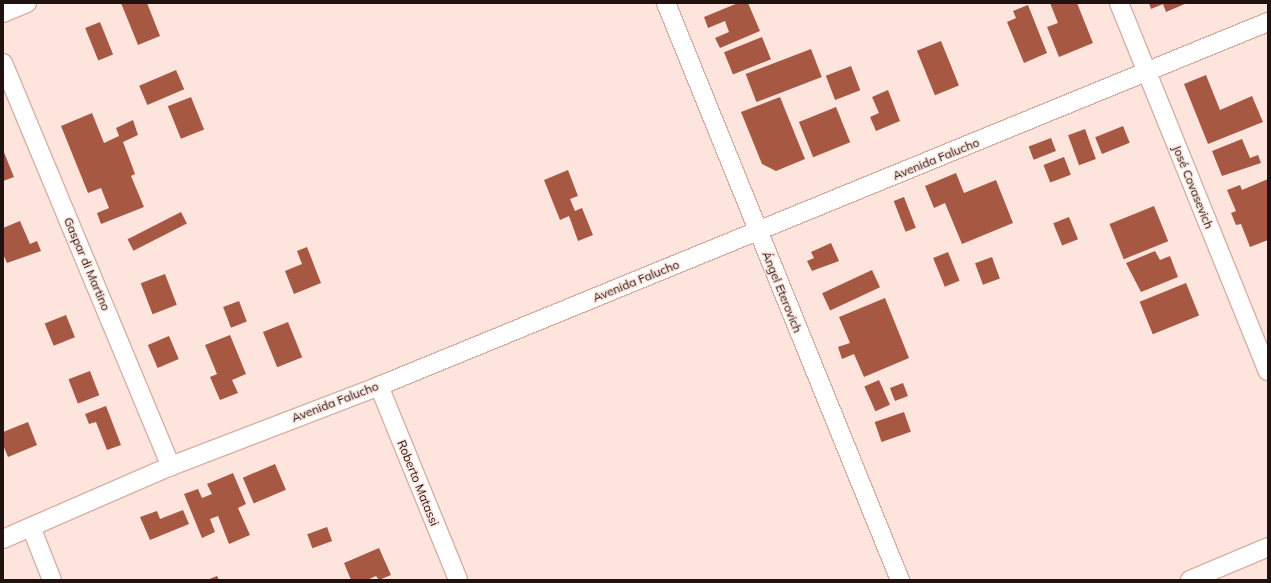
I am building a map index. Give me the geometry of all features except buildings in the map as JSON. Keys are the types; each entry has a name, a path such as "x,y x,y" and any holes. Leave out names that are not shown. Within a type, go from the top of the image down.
{"street":[{"path":"3,13 27,3"},
{"name":"Ángel Eterovich","path":"666,3 757,232 900,580"},
{"name":"José Covasevich","path":"1119,3 1268,371"},
{"name":"Avenida Falucho","path":"3,539 171,466 379,386 1268,22"},
{"name":"Gaspar di Martino","path":"3,63 171,466"},
{"name":"Roberto Matassi","path":"379,386 458,580"},
{"path":"31,527 52,580"},
{"path":"1190,580 1268,547"}]}
